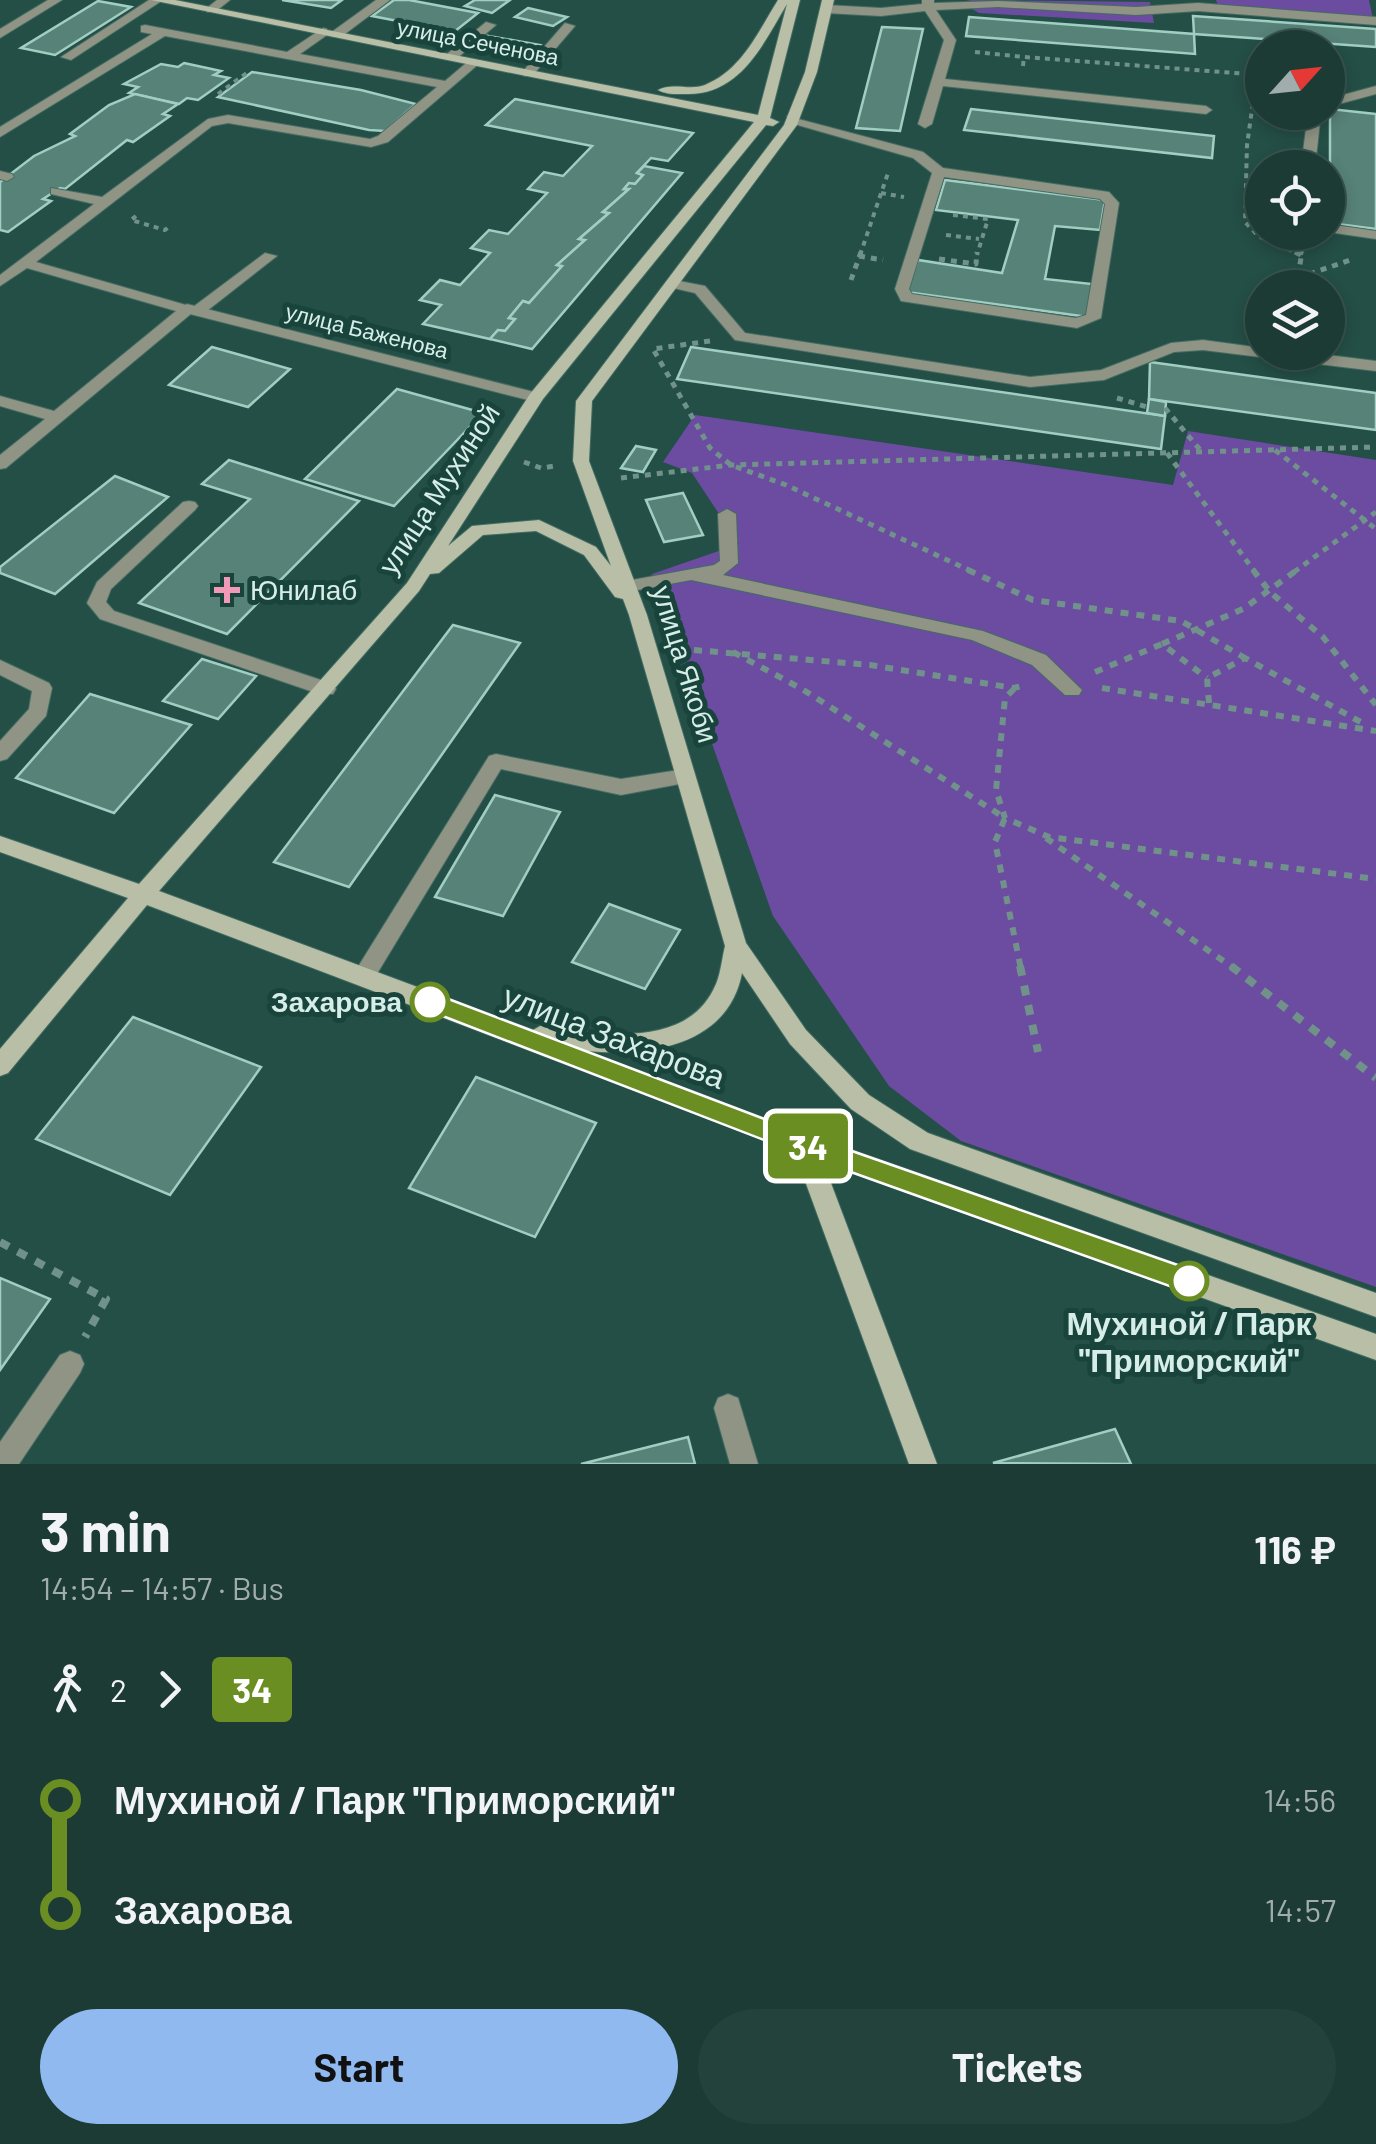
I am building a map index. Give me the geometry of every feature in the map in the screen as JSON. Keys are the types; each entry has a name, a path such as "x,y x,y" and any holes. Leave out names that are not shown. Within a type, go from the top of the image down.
{"main road":[{"name":"улица Сеченова","path":"157,0 763,120 791,122"},
{"path":"611,89 705,90 742,67 784,0"},
{"path":"763,120 794,0"},
{"path":"674,284 791,122 827,4"},
{"name":"улица Мухиной","path":"0,1066 413,587 536,397 763,120"},
{"name":"улица Якоби","path":"674,284 584,401 581,461 638,615 736,946"},
{"path":"413,587 478,530 539,525 590,552 638,615"},
{"name":"улица Захарова","path":"0,844 364,976 804,1144 1376,1348"},
{"path":"496,1027 607,1046 654,1044 701,1022 734,980 736,946"},
{"path":"736,946 798,1037 860,1102 919,1142 1376,1304"},
{"path":"804,1144 923,1464"}],"street":[{"path":"0,34 56,0"},
{"path":"67,57 157,0"},
{"path":"211,10 224,0"},
{"path":"290,56 384,0"},
{"path":"827,4 882,12 928,4 1148,11 1198,7 1376,21"},
{"path":"926,124 950,40 928,4"},
{"path":"452,57 490,25"},
{"path":"528,72 569,26"},
{"path":"145,29 447,85"},
{"path":"0,134 163,32"},
{"path":"0,282 208,123 228,119 371,143 383,139 475,62"},
{"path":"938,82 1206,110"},
{"path":"1345,98 1376,90"},
{"path":"791,122 918,155 938,175 1104,195 1112,203 1094,318 1076,323 906,298 902,289 938,175"},
{"path":"56,190 104,202"},
{"path":"1345,230 1376,235"},
{"path":"0,464 192,310 270,256"},
{"name":"улица Баженова","path":"25,263 192,310 536,397"},
{"path":"674,284 700,289 740,337 1030,382 1104,375 1171,348 1203,345 1376,366"},
{"path":"0,401 57,417"},
{"path":"188,506 104,586 96,602 107,614 326,690"},
{"path":"626,586 719,570 729,562 727,514"},
{"path":"690,574 976,635 1039,660 1068,686"},
{"path":"0,667 42,688 38,711 0,754"},
{"path":"364,976 496,761 621,787 686,776"},
{"path":"2,1464 70,1364"},
{"path":"728,1408 744,1464"}],"path":[{"path":"947,50 1245,73"},
{"path":"1021,91 1024,57"},
{"path":"1250,130 1245,222 1258,236 1300,255"},
{"path":"851,280 888,171 938,175"},
{"path":"141,211 132,220 165,230 171,226"},
{"path":"912,256 976,264 981,246 978,242 988,220 927,211"},
{"path":"1299,270 1301,250"},
{"path":"1321,270 1360,256"},
{"path":"694,650 870,664 1014,688 1068,686 1209,702 1376,730 1245,658 1198,627 1160,616 1033,600 786,484 731,466 710,448 653,349 740,337"},
{"path":"1165,408 1201,451"},
{"path":"622,478 731,466 1376,446"},
{"path":"1274,449 1376,529"},
{"path":"1166,452 1270,592 1323,637 1376,706"},
{"path":"523,461 541,468 563,465"},
{"path":"1068,686 1124,664 1270,592 1376,512"},
{"path":"1162,644 1207,678 1209,702"},
{"path":"732,652 802,690 1005,818 1040,835 1270,993 1376,1078"},
{"path":"1207,678 1245,658"},
{"path":"1014,688 1005,698 996,790 1005,818 995,842 1038,1052"},
{"path":"1040,835 1376,879"},
{"path":"0,1242 106,1298 70,1364"}],"shaded area":[{"path":"1216,0 1369,0 1373,19 1220,10"},
{"path":"960,2 1150,2 1154,23 979,13"},
{"path":"695,415 1173,485 1188,431 1376,460 1376,1287 961,1141 889,1086 773,916 652,574 739,544 692,473 663,462"}],"building":[{"path":"282,0 342,0 331,8"},
{"path":"394,0 478,13 454,32 372,16"},
{"path":"475,0 510,0 492,13 465,6"},
{"path":"98,1 131,7 55,55 21,48"},
{"path":"528,8 567,17 553,26 515,17"},
{"path":"1193,16 1376,29 1376,47 1345,45 1345,30 1245,30 1245,38 1194,34"},
{"path":"969,17 1194,34 1195,54 966,36"},
{"path":"882,27 923,29 900,131 856,128"},
{"path":"483,35 540,45 526,58 469,47"},
{"path":"184,63 221,71 214,75 229,78 198,100 187,98 179,104 129,93 138,87 124,84 161,64 178,67"},
{"path":"252,72 361,90 416,104 385,131 218,97"},
{"path":"135,94 178,104 163,114 170,116 133,142 127,140 65,189 43,199 51,201 8,232 0,230 0,182 34,156 75,136 70,134 109,105"},
{"path":"515,99 693,133 668,161 651,158 637,173 643,175 635,184 629,183 624,189 629,189 603,212 609,213 579,239 585,240 557,265 562,266 529,303 523,301 509,318 515,319 505,331 498,330 490,339 423,324 441,305 420,300 440,280 460,285 490,253 471,248 489,230 508,234 547,193 528,189 544,172 563,176 592,146 486,125"},
{"path":"971,109 1214,136 1212,158 964,130"},
{"path":"1345,111 1376,114 1376,229 1345,225 1345,150 1330,150 1330,130 1345,130"},
{"path":"644,166 682,173 532,349 490,339 498,330 505,331 515,319 509,318 523,301 529,303 562,266 557,265 585,240 579,239 609,213 603,212 629,189 624,189 629,183 635,184 643,175 637,173"},
{"path":"945,180 1105,200 1100,230 1055,226 1045,279 1092,284 1088,317 906,292 918,260 1002,273 1018,220 936,210"},
{"path":"212,347 290,369 248,407 169,385"},
{"path":"691,347 1165,416 1161,449 677,379"},
{"path":"1150,362 1376,393 1376,430 1149,399"},
{"path":"397,389 483,413 394,506 305,479"},
{"path":"1149,399 1166,402 1165,416 1147,413"},
{"path":"636,446 656,450 643,472 621,468"},
{"path":"229,460 359,501 227,634 139,603 250,499 202,484"},
{"path":"115,476 168,497 55,594 0,573 0,567"},
{"path":"683,493 703,535 664,542 646,500"},
{"path":"453,625 520,643 349,887 274,862"},
{"path":"202,659 256,676 218,719 163,701"},
{"path":"90,694 191,725 114,813 16,778"},
{"path":"495,795 560,812 503,916 435,897"},
{"path":"609,904 680,930 645,989 572,962"},
{"path":"133,1017 261,1067 170,1195 36,1139"},
{"path":"476,1077 596,1123 535,1237 409,1188"},
{"path":"0,1278 50,1299 0,1370"},
{"path":"1115,1429 1131,1464 993,1463"},
{"path":"688,1437 695,1464 581,1464"}],"bus line":[{"name":"34","path":"430,1002 804,1144 1189,1281"}],"place":[{"name":"Юнилаб","path":"227,590"},
{"name":"Захарова","path":"430,1002"},
{"name":"Мухиной / Парк \"Приморский\"","path":"1189,1281"}]}
